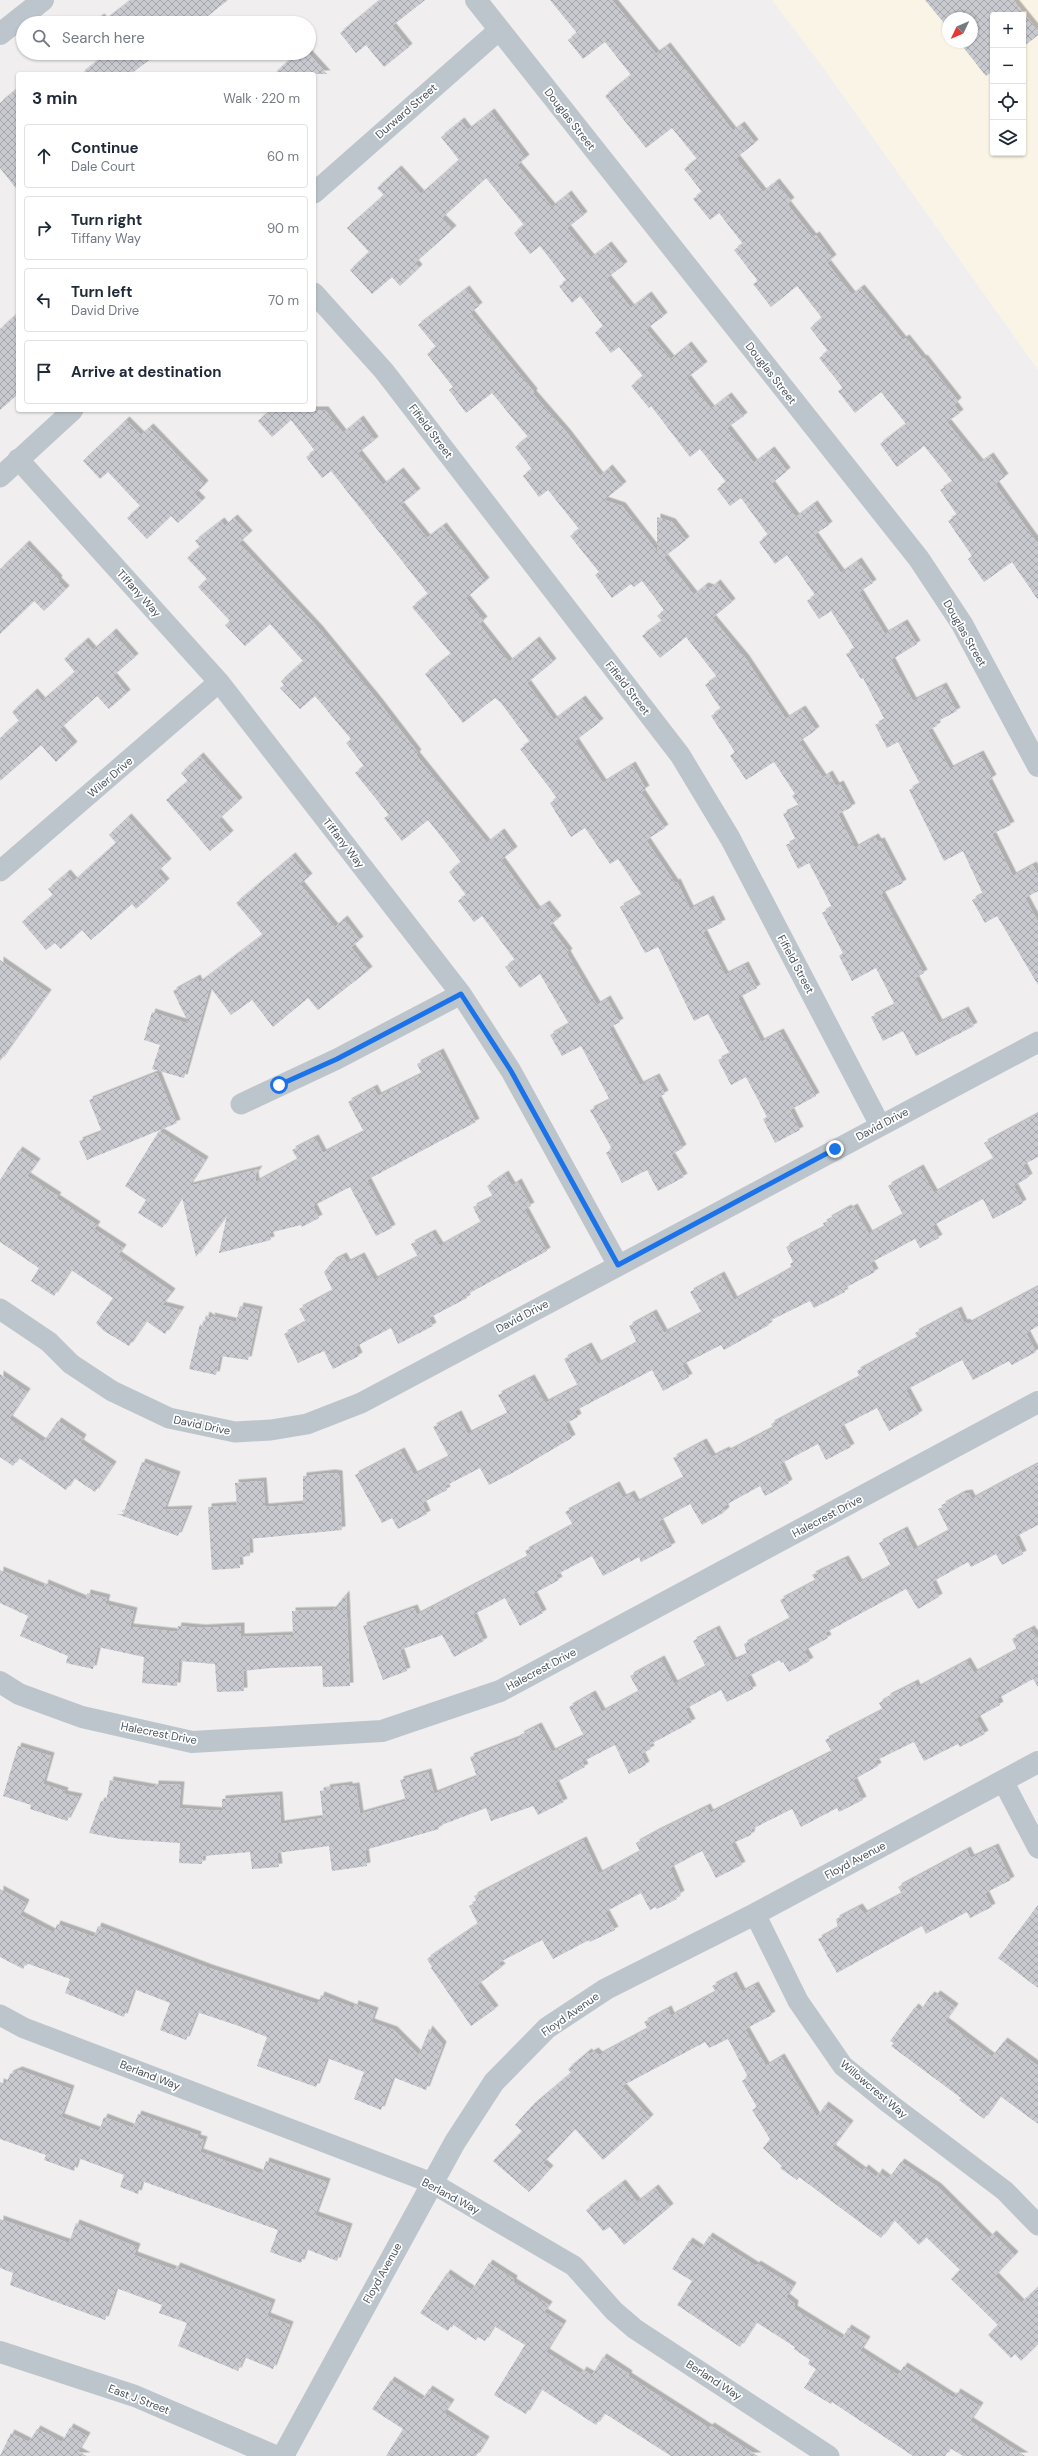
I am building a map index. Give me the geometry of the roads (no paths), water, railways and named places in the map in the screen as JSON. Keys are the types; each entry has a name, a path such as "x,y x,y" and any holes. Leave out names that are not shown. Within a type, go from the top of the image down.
{"street":[{"path":"23,16 43,0"},
{"name":"Douglas Street","path":"476,0 919,559 962,624 1038,766"},
{"path":"0,34 16,21"},
{"name":"Durward Street","path":"316,191 499,30"},
{"name":"Fifield Street","path":"316,295 384,371 680,755 730,838 880,1125"},
{"path":"0,477 71,412"},
{"name":"Tiffany Way","path":"18,460 219,682 461,994 511,1071 618,1265"},
{"name":"Wiler Drive","path":"0,871 219,682"},
{"path":"241,1104 337,1059 461,994"},
{"name":"David Drive","path":"0,1309 49,1342 72,1364 112,1391 169,1418 235,1432 271,1430 307,1424 361,1403 1038,1042"},
{"name":"Halecrest Drive","path":"0,1682 19,1694 82,1717 192,1742 382,1731 500,1691 1038,1402"},
{"name":"Floyd Avenue","path":"283,2456 432,2183 494,2082 547,2028 606,1989 755,1914 1038,1762"},
{"path":"1003,1781 1038,1848"},
{"name":"Willowcrest Way","path":"755,1914 798,2001 843,2066 1005,2192 1038,2225"},
{"name":"Berland Way","path":"0,2015 24,2028 432,2183 574,2266 614,2311 636,2329 830,2456"},
{"name":"East J Street","path":"0,2352 135,2396 275,2456"}]}
